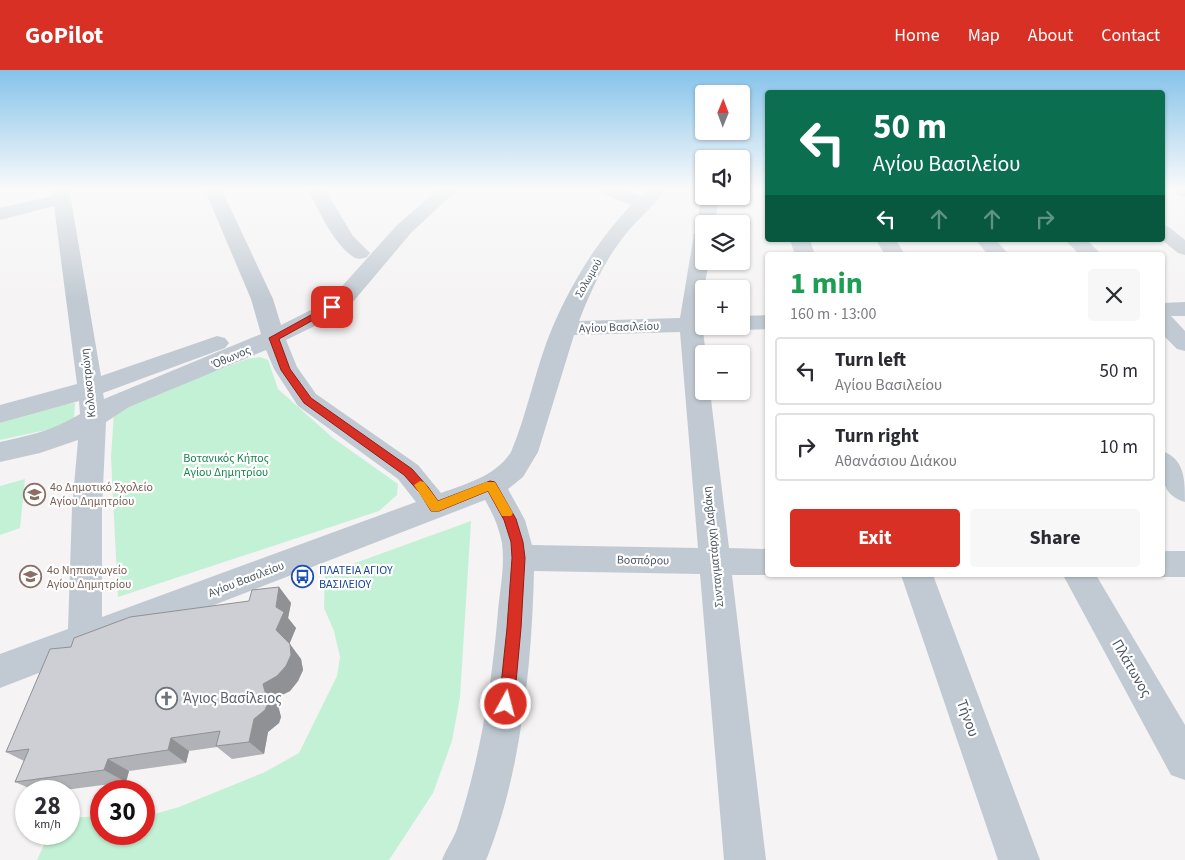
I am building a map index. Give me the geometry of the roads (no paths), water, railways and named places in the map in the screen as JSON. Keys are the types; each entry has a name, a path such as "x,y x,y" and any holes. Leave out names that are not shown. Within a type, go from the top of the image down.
{"street":[{"name":"Κολοκοτρώνη","path":"65,225 93,418 87,509 85,639"},
{"path":"229,225 262,299 286,370 308,400 408,472 424,490 435,507"},
{"path":"338,225 346,239 360,253"},
{"name":"Όθωνος","path":"0,452 40,443 69,433 120,401 271,330 332,287 360,253 387,225"},
{"name":"Όθωνος","path":"0,414 90,389 188,354 318,315 344,298 409,225"},
{"name":"Σολωμού","path":"563,328 577,296 621,225"},
{"path":"1165,233 1185,249"},
{"path":"988,242 996,252"},
{"path":"1078,242 1089,252"},
{"name":"Συνταγματάρχη Δαβάκη","path":"695,283 690,310 695,320"},
{"path":"1165,310 1185,309"},
{"path":"750,323 765,322"},
{"path":"1165,323 1185,344"},
{"name":"Αγίου Βασιλείου","path":"0,671 490,485 513,470 520,459 563,328 695,324"},
{"name":"Συνταγματάρχη Δαβάκη","path":"698,335 714,561 745,860"},
{"path":"1165,465 1185,491"},
{"path":"469,856 496,757 505,712 514,628 518,558 517,542 510,519 490,485"},
{"name":"Βοσπόρου","path":"518,558 765,562"},
{"path":"1165,564 1185,564"},
{"name":"Τήνου","path":"918,577 1019,860"},
{"name":"Πλάτωνος","path":"1080,577 1185,761"}],"place":[{"name":"4ο Δημοτικό Σχολείο Αγίου Δημητρίου","path":"34,494"},
{"name":"4ο Νηπιαγωγείο Αγίου Δημητρίου","path":"31,577"},
{"name":"ΠΛΑΤΕΙΑ ΑΓΙΟΥ ΒΑΣΙΛΕΙΟΥ","path":"303,577"},
{"name":"Άγιος Βασίλειος","path":"167,698"}],"park label":[{"name":"Βοτανικός Κήπος Αγίου Δημητρίου","path":"226,465"}]}
